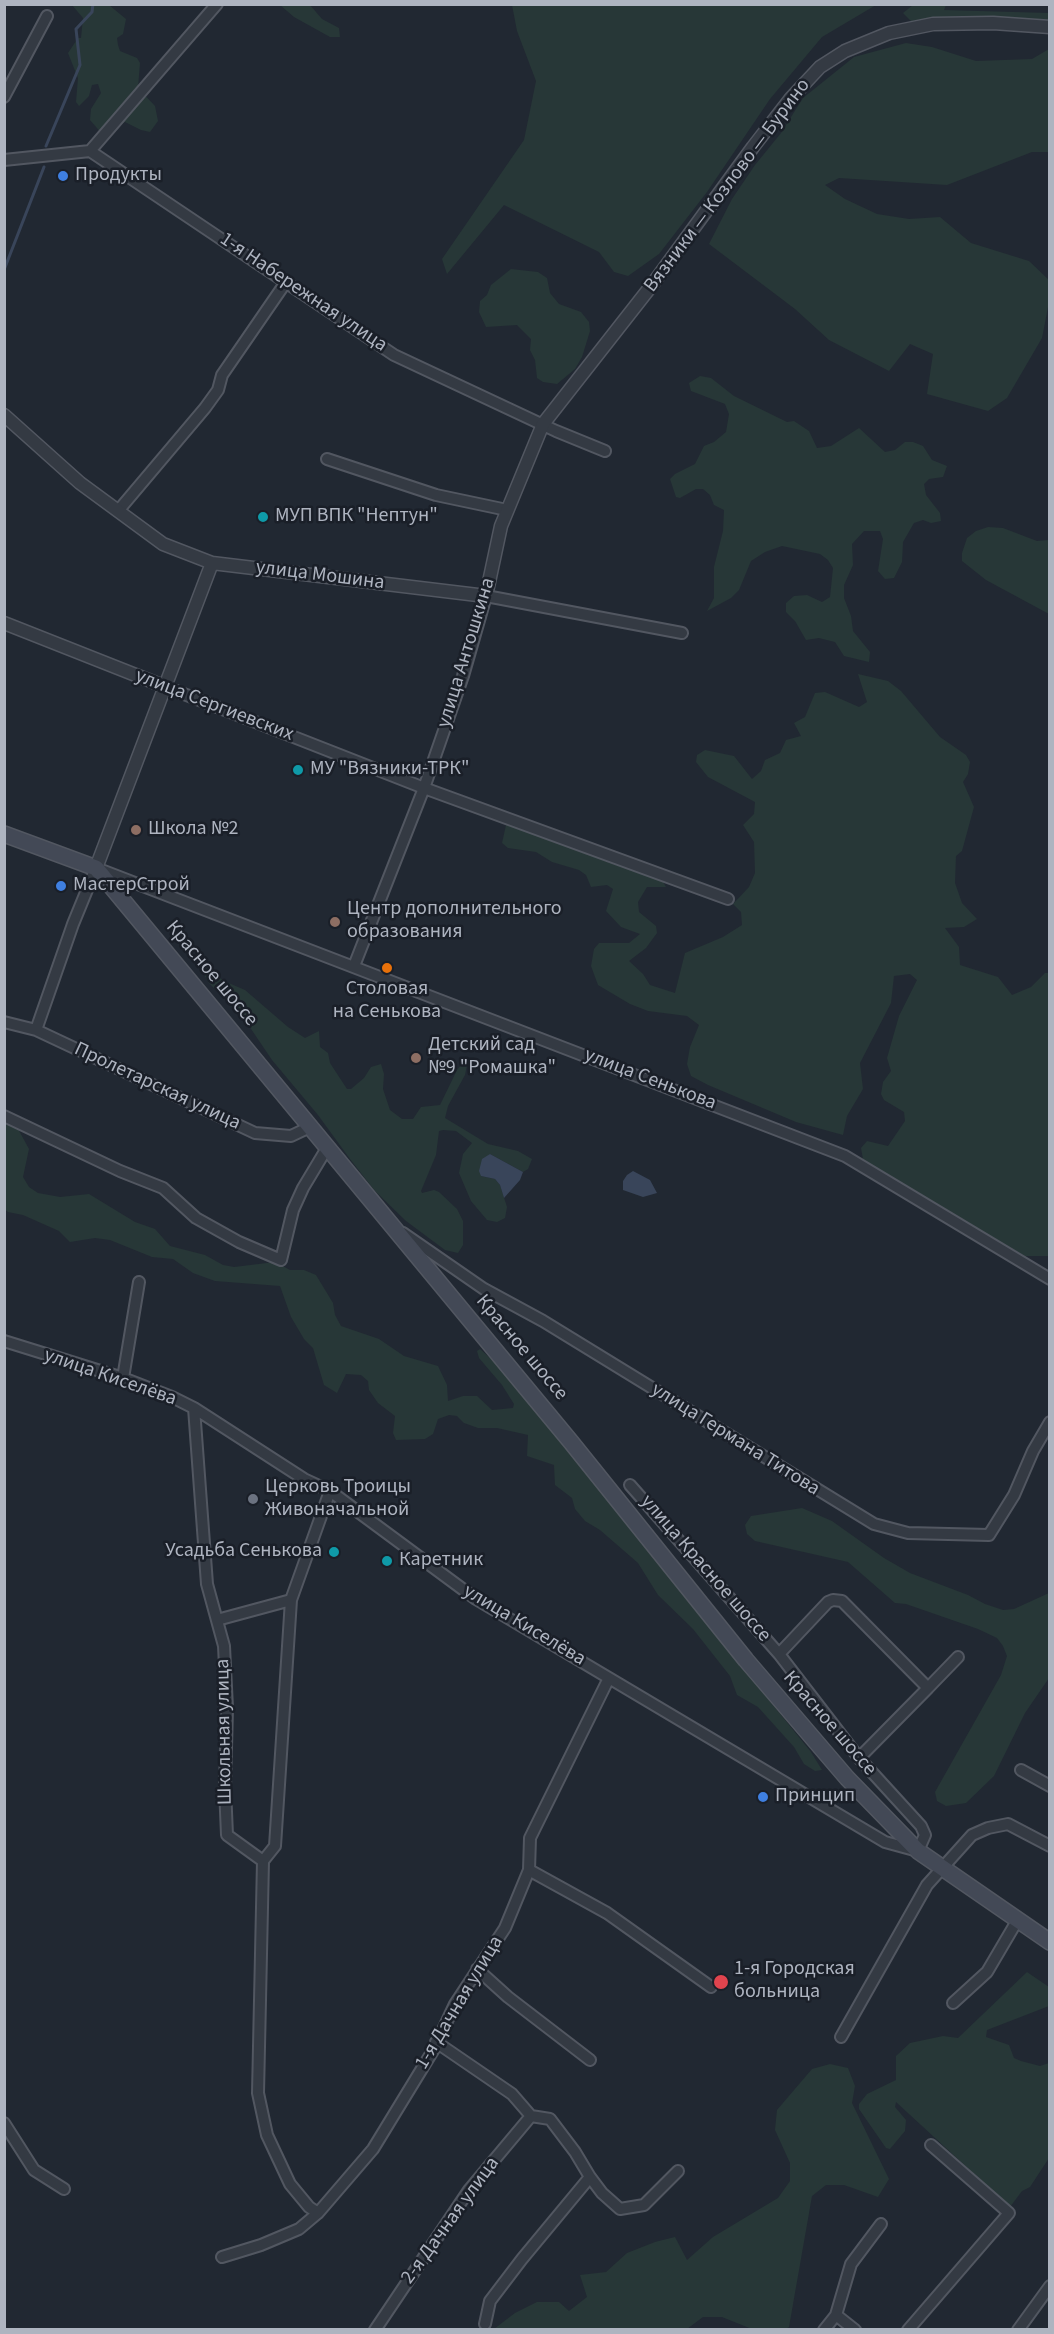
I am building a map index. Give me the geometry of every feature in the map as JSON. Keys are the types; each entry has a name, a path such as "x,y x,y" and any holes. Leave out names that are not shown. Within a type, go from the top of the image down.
{"main road":[{"path":"4,834 96,868"},
{"name":"Красное шоссе","path":"96,868 571,1442 746,1660 847,1778 918,1851 1017,1922 1050,1942"}],"street":[{"path":"4,159 90,152 216,4"},
{"path":"4,97 47,16"},
{"name":"Вязники — Козлово — Бурино","path":"577,381 652,285 753,147 820,67 845,51 890,33 933,24 993,23 1050,27"},
{"name":"1-я Набережная улица","path":"90,152 394,355 556,432 605,451"},
{"path":"118,511 205,408 218,390 222,375 286,282"},
{"name":"улица Антошкина","path":"354,966 424,788 463,676 507,510 543,424 577,381"},
{"name":"улица Мошина","path":"4,415 80,483 163,544 212,563 486,596 682,633"},
{"path":"327,459 436,495 507,510"},
{"path":"36,1030 73,924 212,563"},
{"name":"улица Сергиевских","path":"4,623 424,788 728,899"},
{"name":"улица Сенькова","path":"96,868 845,1156 1050,1280"},
{"path":"122,900 127,891 138,884"},
{"name":"Пролетарская улица","path":"4,1022 36,1030 255,1133 291,1136 310,1127"},
{"path":"4,1116 120,1171 163,1188 196,1218 239,1242 281,1260 293,1210 303,1188 327,1148"},
{"name":"улица Германа Титова","path":"390,1224 484,1289 543,1321 874,1524 908,1533 988,1535 1014,1495 1033,1450 1050,1422"},
{"path":"123,1378 139,1282"},
{"name":"улица Киселёва","path":"4,1341 123,1378 194,1408 304,1479 330,1491 476,1599 885,1842 918,1851"},
{"name":"Школьная улица","path":"194,1408 207,1584 224,1646 227,1708 226,1835 263,1861"},
{"name":"улица Красное шоссе","path":"630,1485 779,1654 859,1758 921,1826 925,1835 918,1851"},
{"path":"318,2213 309,2207 290,2184 267,2135 258,2092 263,1861 276,1846 291,1600 330,1491"},
{"path":"217,1620 291,1600"},
{"name":"улица Красное шоссе","path":"779,1654 828,1602 842,1601 928,1688"},
{"path":"859,1758 958,1657"},
{"name":"1-я Дачная улица","path":"222,2257 261,2245 299,2229 318,2213 373,2149 434,2049 477,1968 505,1928 529,1870 530,1838 609,1678"},
{"path":"1021,1770 1050,1786"},
{"path":"841,2037 927,1885 972,1835 988,1828 1008,1824 1050,1846"},
{"path":"529,1870 607,1913 711,1987"},
{"path":"953,2003 987,1972 1017,1922"},
{"path":"477,1968 508,1997 590,2060"},
{"path":"436,2042 512,2094 531,2116 550,2119 602,2193 620,2209 644,2205 678,2171"},
{"name":"2-я Дачная улица","path":"375,2330 469,2190 531,2116"},
{"path":"4,2123 34,2170 64,2189"},
{"path":"908,2330 1009,2213 931,2145"},
{"path":"485,2324 490,2301 590,2177"},
{"path":"824,2330 836,2315 851,2264 881,2224"},
{"path":"1018,2330 1050,2286"},
{"path":"836,2315 855,2330"}],"shaded area":[{"path":"512,4 876,5 822,37 770,99 707,192 659,254 628,276 614,272 599,252 504,205 447,274 442,259 524,140 536,81 517,31"},
{"path":"72,5 109,5 126,19 123,34 117,38 118,45 120,51 137,58 140,63 138,88 155,106 158,121 150,132 125,122 103,135 90,120 91,109 101,93 98,84 92,85 89,96 79,106 76,102 78,78 68,53 78,38 81,38 83,18"},
{"path":"280,5 310,5 322,19 339,28 340,37 330,37 294,17"},
{"path":"913,5 946,5 944,10 1049,13 1049,21 967,18 912,22 903,13"},
{"path":"906,43 932,47 976,61 1032,59 1049,49 1049,152 1032,152 947,185 839,178 825,185 845,199 877,214 909,219 940,217 971,243 1029,261 1049,280 1049,302 1042,338 1007,398 988,411 927,394 933,354 910,344 889,371 829,340 795,309 709,244 732,199 755,165 781,133 803,98 854,57"},
{"path":"511,269 538,272 547,278 550,293 559,304 581,312 589,322 590,331 582,357 575,369 557,384 543,382 537,378 535,360 530,350 531,339 517,325 486,327 479,312 480,301 487,295 491,285"},
{"path":"700,376 711,378 734,396 787,422 794,421 809,431 817,448 831,446 859,428 885,452 895,450 905,442 913,442 923,446 932,460 947,466 943,477 929,479 924,484 926,495 940,513 941,521 931,523 923,520 914,523 903,542 902,562 894,578 885,579 878,571 883,539 880,531 864,531 852,544 853,565 844,585 844,598 851,616 853,631 870,652 869,662 844,656 835,642 819,638 806,640 795,621 786,612 786,603 794,596 807,595 822,602 830,597 833,568 820,554 782,546 765,552 751,561 739,590 731,598 707,611 714,598 714,567 723,531 724,510 714,505 710,495 703,489 696,489 680,498 676,497 670,479 695,464 704,446 714,442 726,432 729,414 725,404 691,391 689,383"},
{"path":"988,527 1003,528 1037,541 1049,540 1049,614 986,580 962,561 967,538 976,531"},
{"path":"858,674 888,681 901,691 940,737 966,755 970,762 968,774 963,782 974,807 962,851 956,856 955,883 962,903 977,919 964,927 945,928 959,947 960,965 998,977 1012,995 1031,987 1045,973 1049,973 1049,1256 1025,1256 945,1212 881,1173 863,1159 861,1148 867,1141 888,1146 905,1121 904,1112 884,1100 881,1094 883,1082 891,1071 887,1058 899,1016 917,980 910,974 894,976 891,1003 860,1063 863,1089 847,1116 843,1135 796,1122 691,1076 687,1064 690,1047 699,1025 687,1016 648,1011 630,1004 598,985 591,966 594,949 599,943 629,943 640,934 621,927 606,911 613,889 607,885 591,887 586,875 579,870 552,862 536,852 508,848 502,843 506,825 509,825 662,880 666,887 647,887 638,902 639,912 656,926 657,933 646,948 629,961 643,974 650,985 675,993 685,953 723,937 742,925 741,912 733,904 749,887 755,873 754,842 743,825 754,814 755,802 708,777 696,762 697,755 705,750 734,756 752,779 761,771 765,760 780,753 786,740 801,736 794,723 805,717 815,693 825,692 859,707 867,702"},
{"path":"205,967 224,981 245,990 288,1027 305,1038 319,1031 320,1047 328,1053 330,1063 347,1089 351,1089 364,1078 371,1067 381,1064 384,1074 383,1089 390,1110 402,1119 413,1119 421,1107 440,1105 457,1070 462,1064 467,1065 465,1075 448,1106 445,1118 488,1144 518,1151 532,1159 528,1169 523,1172 490,1154 481,1176 495,1179 500,1185 507,1207 505,1218 497,1222 487,1220 471,1201 459,1173 463,1154 472,1143 456,1131 443,1130 439,1131 436,1155 421,1191 422,1193 434,1190 439,1192 457,1209 463,1221 463,1245 458,1253 445,1250 406,1221 375,1191 318,1115 272,1060 245,1020 208,982 204,974"},
{"path":"4,1124 17,1127 29,1149 23,1177 29,1187 38,1193 60,1197 89,1194 135,1222 155,1229 170,1246 205,1255 223,1265 234,1267 275,1262 290,1270 304,1270 316,1275 333,1303 335,1315 341,1326 379,1339 404,1356 438,1366 447,1385 448,1401 463,1396 477,1396 492,1410 513,1408 514,1404 502,1385 479,1358 477,1351 480,1349 512,1378 527,1401 811,1752 822,1770 815,1771 804,1764 794,1747 758,1707 737,1695 730,1676 693,1629 658,1595 638,1563 600,1530 585,1521 575,1509 572,1498 555,1485 554,1465 527,1456 528,1435 497,1428 478,1428 464,1423 457,1416 449,1415 438,1419 433,1434 425,1439 396,1440 393,1433 395,1416 378,1403 369,1390 368,1381 361,1375 346,1374 337,1393 324,1385 313,1348 304,1339 291,1317 280,1286 215,1281 193,1273 173,1259 152,1257 110,1240 95,1238 70,1242 59,1231 23,1215 8,1212 4,1209"},
{"path":"802,1508 832,1521 884,1558 910,1573 968,1595 985,1604 1003,1610 1014,1609 1049,1593 1049,1678 1025,1713 994,1776 966,1803 946,1806 937,1801 935,1792 1001,1675 1007,1656 1003,1646 997,1638 978,1629 906,1604 895,1603 848,1562 755,1541 747,1534 745,1525 751,1516"},
{"path":"1027,1972 1049,1987 1049,2006 987,2030 986,2037 1009,2045 1014,2058 1021,2061 1040,2066 1049,2063 1049,2158 1030,2187 1022,2191 1010,2207 896,2102 895,2107 906,2120 905,2131 890,2149 886,2148 859,2109 859,2104 867,2094 896,2080 896,2056 910,2043 943,2036 958,2038"},
{"path":"830,2064 848,2068 855,2086 852,2103 889,2179 878,2197 844,2185 826,2185 812,2196 789,2327 786,2329 752,2329 722,2317 703,2317 687,2329 494,2329 515,2313 537,2302 559,2302 569,2311 587,2297 580,2275 606,2272 627,2253 655,2242 675,2237 687,2260 713,2237 778,2198 790,2181 790,2163 775,2130 777,2110 812,2069"}],"water":[{"path":"490,1154 523,1172 520,1180 504,1198 500,1185 495,1179 481,1176 479,1171 482,1159"},
{"path":"633,1171 650,1180 657,1193 643,1197 623,1190 623,1181"}],"waterway":[{"path":"46,146 80,65 76,29 92,12 93,4"},
{"path":"4,270 44,167"}],"place":[{"name":"Продукты","path":"63,176"},
{"name":"МУП ВПК \"Нептун\"","path":"263,517"},
{"name":"МУ \"Вязники-ТРК\"","path":"298,770"},
{"name":"Школа №2","path":"136,830"},
{"name":"МастерСтрой","path":"61,886"},
{"name":"Центр дополнительного образования","path":"335,922"},
{"name":"Столовая на Сенькова","path":"387,968"},
{"name":"Детский сад №9 \"Ромашка\"","path":"416,1058"},
{"name":"Церковь Троицы Живоначальной","path":"253,1499"},
{"name":"Усадьба Сенькова","path":"334,1552"},
{"name":"Каретник","path":"387,1561"},
{"name":"Принцип","path":"763,1797"},
{"name":"1-я Городская больница","path":"721,1982"}]}
